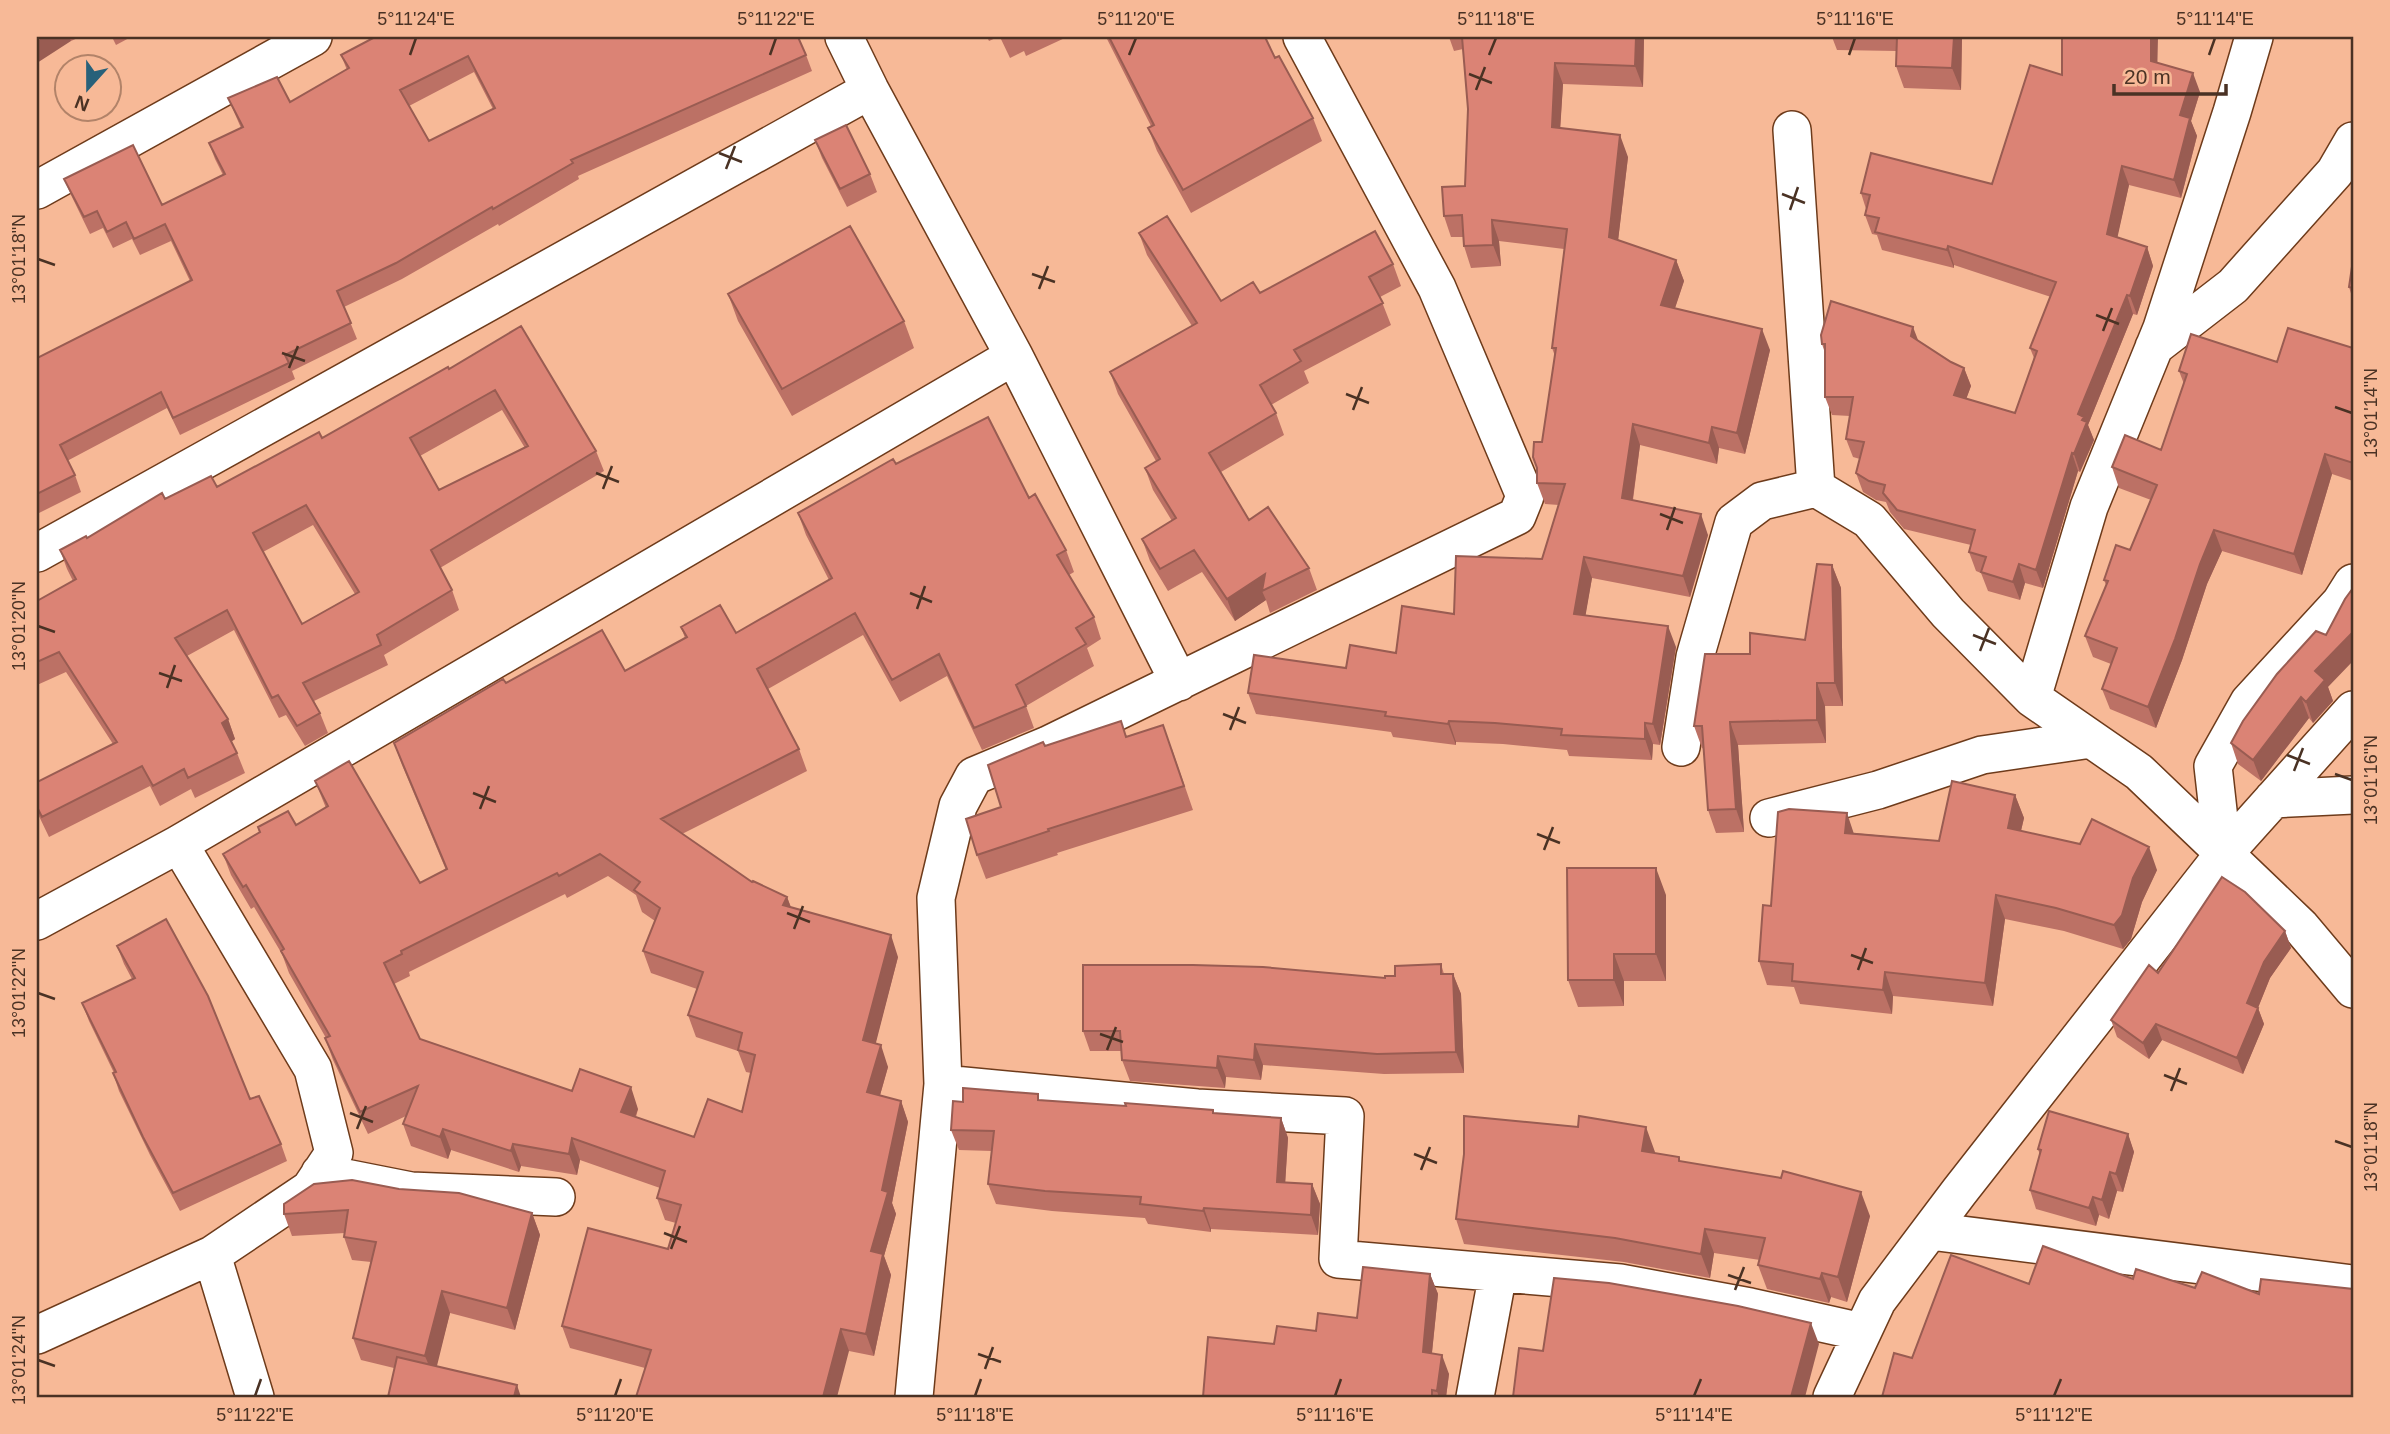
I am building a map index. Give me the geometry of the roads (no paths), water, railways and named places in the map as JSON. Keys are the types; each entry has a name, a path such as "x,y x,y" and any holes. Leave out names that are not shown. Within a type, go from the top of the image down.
{"street":[{"path":"37,190 313,37"},
{"path":"844,37 1014,356 1179,682"},
{"path":"914,1397 943,1084 936,898 958,806 974,776 1048,745 1517,516 1525,496 1437,288 1302,37"},
{"path":"2032,698 2089,507 2154,347 2255,37"},
{"path":"37,554 870,90"},
{"path":"1792,130 1816,488"},
{"path":"2154,347 2233,286 2335,172 2353,141"},
{"path":"37,921 179,844 1014,356"},
{"path":"1681,747 1695,657 1734,522 1762,501 1816,488 1868,520 1948,612 2032,698 2139,772 2300,926 2353,989"},
{"path":"2223,855 2213,766 2249,702 2341,602 2353,583"},
{"path":"1832,1397 1877,1301 1930,1231 2223,855 2353,710"},
{"path":"1769,818 1878,790 1982,755 2091,740"},
{"path":"2273,799 2353,795"},
{"path":"37,1335 212,1255 310,1189 334,1153 313,1069 179,844"},
{"path":"943,1084 1197,1108 1345,1116 1338,1259 1620,1283 1750,1307 1862,1332"},
{"path":"320,1173 411,1191 556,1197"},
{"path":"1930,1231 2353,1284"},
{"path":"212,1255 255,1397"},
{"path":"1475,1397 1498,1273"}]}
